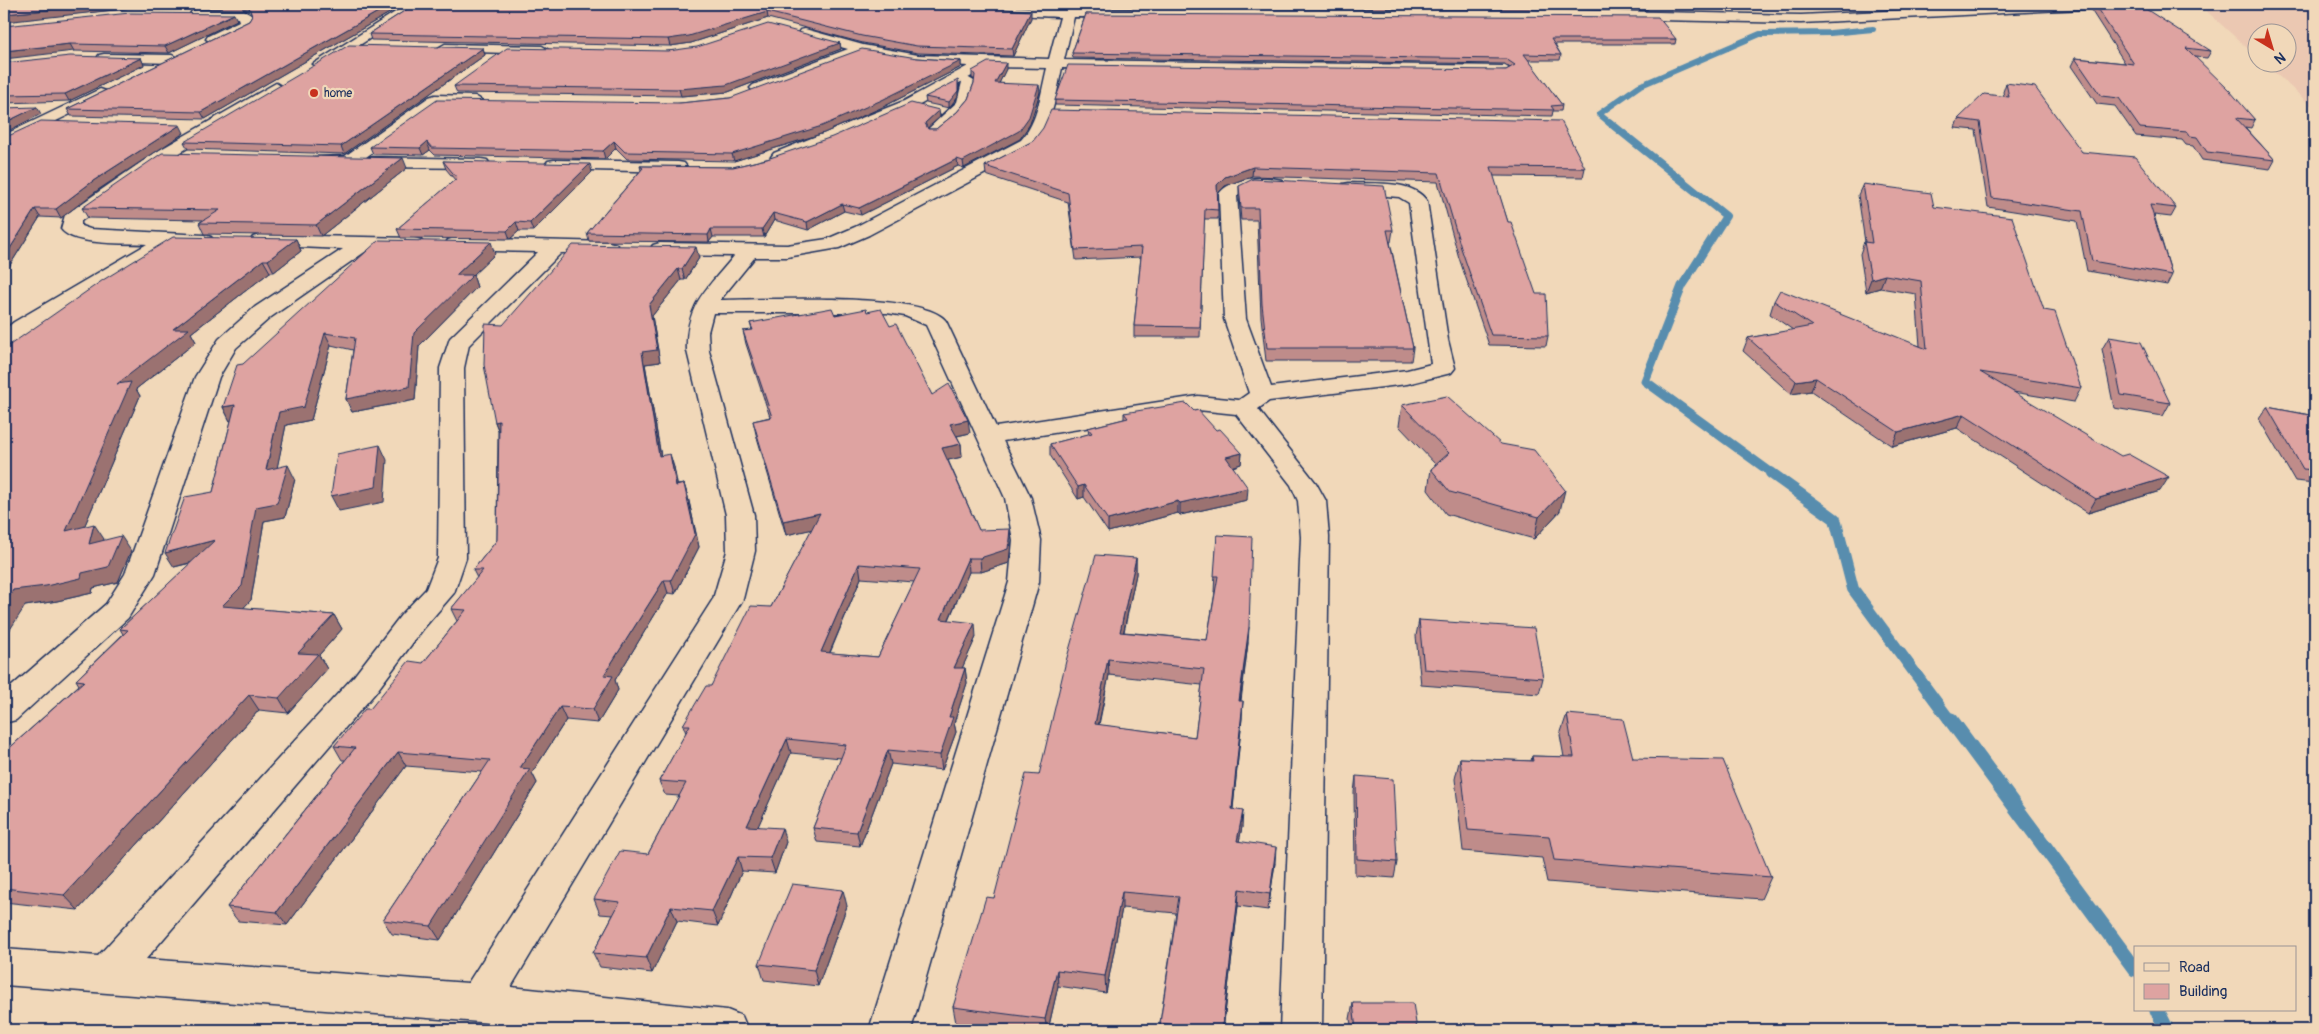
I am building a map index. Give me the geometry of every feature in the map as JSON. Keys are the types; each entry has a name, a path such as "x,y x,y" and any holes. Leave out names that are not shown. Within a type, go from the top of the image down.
{"street":[{"path":"226,241 166,241 88,235 71,229 72,219 162,156 210,126 351,46 417,4"},
{"path":"953,4 993,10 1068,13 1562,9 1692,19 1801,19 2103,4"},
{"path":"1679,4 1692,19"},
{"path":"642,248 787,251 832,244 862,232 1027,144 1034,136 1044,112 1068,13"},
{"path":"145,72 246,23 244,14 179,14"},
{"path":"787,29 862,49 918,59 985,63 1505,70"},
{"path":"351,46 380,47"},
{"path":"429,48 554,50"},
{"path":"483,66 506,49"},
{"path":"740,95 862,49"},
{"path":"93,57 172,59"},
{"path":"767,161 910,104 985,63"},
{"path":"349,162 459,83"},
{"path":"4,141 110,89"},
{"path":"435,100 494,101"},
{"path":"34,108 74,107"},
{"path":"1044,112 1064,113"},
{"path":"42,123 72,124"},
{"path":"180,125 210,126"},
{"path":"162,156 192,157"},
{"path":"300,160 497,164"},
{"path":"537,164 695,167"},
{"path":"1291,185 1252,183 1237,187 1228,194 1235,319 1253,402 1312,501 1316,537 1301,1030"},
{"path":"988,436 1198,403 1253,402 1407,378 1443,368 1437,340 1418,201 1404,192 1331,187"},
{"path":"4,341 22,327 166,241"},
{"path":"246,241 623,248"},
{"path":"4,711 83,644 117,611 140,574 207,377 227,344 263,312 366,242"},
{"path":"106,976 365,684 412,622 439,593 452,558 452,368 458,343 555,246"},
{"path":"479,1003 728,599 741,551 740,515 698,351 697,332 704,306 749,251"},
{"path":"704,306 887,307 905,309 934,321 1018,498 1027,540 1024,582 890,1030"},
{"path":"4,967 479,1003 727,1030"}],"lane":[{"path":"933,132 965,102 969,89 968,81 962,77"},
{"path":"910,104 952,114"}],"shaded area":[{"path":"2315,4 2315,109 2274,72 2296,72 2296,22 2246,22 2246,47 2201,6"}],"building":[{"path":"4,4 110,4 4,14"},
{"path":"248,4 392,4 201,112 67,109 249,21 252,16"},
{"path":"415,4 955,4 1031,11 1012,49 917,46 862,36 767,12 689,36 668,39 369,34"},
{"path":"2094,4 2138,4 2211,51 2186,48 2230,91 2255,120 2236,118 2275,160 2207,152 2197,137 2190,136 2187,132 2140,128 2119,98 2101,96 2075,58 2134,64"},
{"path":"130,13 234,14 165,46 70,44 4,51 4,26"},
{"path":"1086,14 1658,17 1676,39 1551,39 1561,55 1524,54 1562,105 1551,106 1554,110 1055,100 1068,65 1506,70 1515,65 1506,59 1072,53"},
{"path":"768,24 840,43 726,85 679,89 454,86 507,48 668,51 697,47"},
{"path":"349,45 483,48 341,146 184,142"},
{"path":"862,49 917,58 961,61 882,100 822,126 732,154 625,152 614,141 603,151 432,148 427,142 420,148 370,147 437,100 680,103 730,98"},
{"path":"70,56 141,58 65,94 4,95 4,63"},
{"path":"988,62 1006,63 995,83 1039,85 1029,117 1019,131 963,161 957,159 859,208 842,204 807,222 773,213 762,229 711,229 708,235 587,233 643,168 640,166 733,167 767,159 832,137 911,103 939,110 925,123 928,129 936,129 957,112 968,99 974,83 975,75 972,71"},
{"path":"958,80 958,91 949,102 925,97"},
{"path":"2006,83 2035,87 2082,152 2135,157 2176,208 2150,205 2172,275 2092,261 2082,211 1992,198 1980,122 1958,119 1984,94 2009,97"},
{"path":"37,107 4,123 4,108"},
{"path":"1051,110 1561,121 1585,168 1491,167 1508,222 1511,222 1536,294 1546,294 1548,336 1491,335 1461,248 1439,173 1253,167 1225,177 1217,185 1218,210 1205,209 1200,327 1134,326 1142,247 1075,250 1068,193 985,166 1033,141 1043,128"},
{"path":"41,121 180,125 93,181 56,209 35,209 4,258 4,147 11,144 4,145 4,138"},
{"path":"162,153 403,158 316,225 199,223 220,210 82,208"},
{"path":"443,161 590,164 530,223 516,222 507,231 397,229 457,178"},
{"path":"1253,179 1384,186 1393,230 1387,230 1413,348 1267,348 1262,304 1258,208 1241,208 1239,186"},
{"path":"1863,184 1931,193 1934,207 2012,217 2044,310 2055,312 2081,388 1980,372 2121,456 2128,454 2169,477 2096,499 1964,414 1898,432 1816,378 1796,381 1748,338 1812,326 1774,301 1780,290 1927,349 1921,281 1885,275 1871,279 1864,242 1872,243"},
{"path":"173,237 296,239 268,260 263,260 173,329 189,329 117,384 131,382 66,531 94,524 89,544 121,536 108,567 82,573 81,578 46,586 13,590 4,605 4,349 103,280"},
{"path":"379,240 491,242 456,275 473,275 414,333 409,387 346,399 355,338 325,333 304,407 279,412 266,470 288,465 277,503 256,507 242,586 222,606 334,615 298,653 318,654 279,698 249,695 64,895 4,888 4,753 84,681 76,680 128,630 120,629 215,540 165,553 185,497 213,492 235,405 223,407 237,365 243,364"},
{"path":"573,245 696,247 682,269 678,269 649,305 657,350 642,352 659,456 670,454 676,486 684,484 695,534 671,580 664,580 604,675 613,676 593,709 560,707 520,768 530,769 431,926 383,920 490,760 398,752 277,912 227,907 355,748 334,746 365,709 370,709 409,661 423,663 466,610 451,609 483,570 473,570 497,540 499,421 495,422 484,365 485,324 503,325"},
{"path":"832,308 835,315 866,309 867,312 881,309 890,326 896,324 932,395 949,384 968,420 950,424 961,444 942,448 979,530 1010,529 1008,549 980,558 968,558 941,619 975,623 954,668 965,668 949,717 953,717 940,755 888,750 857,832 813,828 846,745 787,739 747,826 782,828 770,858 738,857 712,911 671,907 646,958 593,953 620,902 594,899 620,851 648,854 686,783 659,781 690,725 683,725 706,686 711,686 751,606 771,607 820,513 783,521 753,421 772,417 743,331 753,330 750,323","holes":["859,564 920,569 878,657 821,652"]},
{"path":"2109,337 2141,342 2170,403 2121,395"},
{"path":"1447,396 1501,444 1534,450 1565,490 1539,517 1450,492 1431,469 1449,453 1402,405"},
{"path":"1186,403 1194,411 1198,410 1216,430 1220,429 1242,453 1226,457 1248,488 1180,503 1178,501 1108,520 1084,485 1078,487 1050,444 1092,433 1088,428 1128,418 1124,413"},
{"path":"2267,407 2315,416 2315,470 2303,469"},
{"path":"380,445 376,487 331,496 337,454"},
{"path":"1217,535 1252,537 1249,627 1239,701 1243,701 1232,809 1243,811 1237,841 1276,847 1270,894 1239,889 1222,1030 1160,1023 1179,897 1122,892 1105,976 1057,970 1045,1019 953,1007 986,897 994,898 1026,774 1039,775 1066,661 1096,555 1136,558 1120,632 1207,640 1218,576 1214,576","holes":["1108,659 1204,669 1195,737 1095,724"]},
{"path":"1419,620 1534,628 1543,678 1424,669"},
{"path":"1567,714 1623,719 1633,758 1723,760 1771,877 1554,860 1549,836 1468,830 1460,758 1533,761 1532,756 1574,757"},
{"path":"1356,776 1393,779 1397,862 1357,859"},
{"path":"792,884 843,890 814,970 759,964"},
{"path":"1353,1003 1413,1003 1417,1030 1356,1030"}],"waterway":[{"path":"1885,4 1888,7"},
{"path":"1610,123 1599,114 1639,86 1760,34 1830,33 1873,29"},
{"path":"1609,122 1726,216 1687,278"},
{"path":"1688,277 1682,286 1645,381 1773,474"},
{"path":"1771,473 1835,519 1853,589 1951,722"},
{"path":"1951,720 2134,968"},
{"path":"2158,1012 2167,1030"}],"place":[{"name":"home","path":"314,93"}]}
